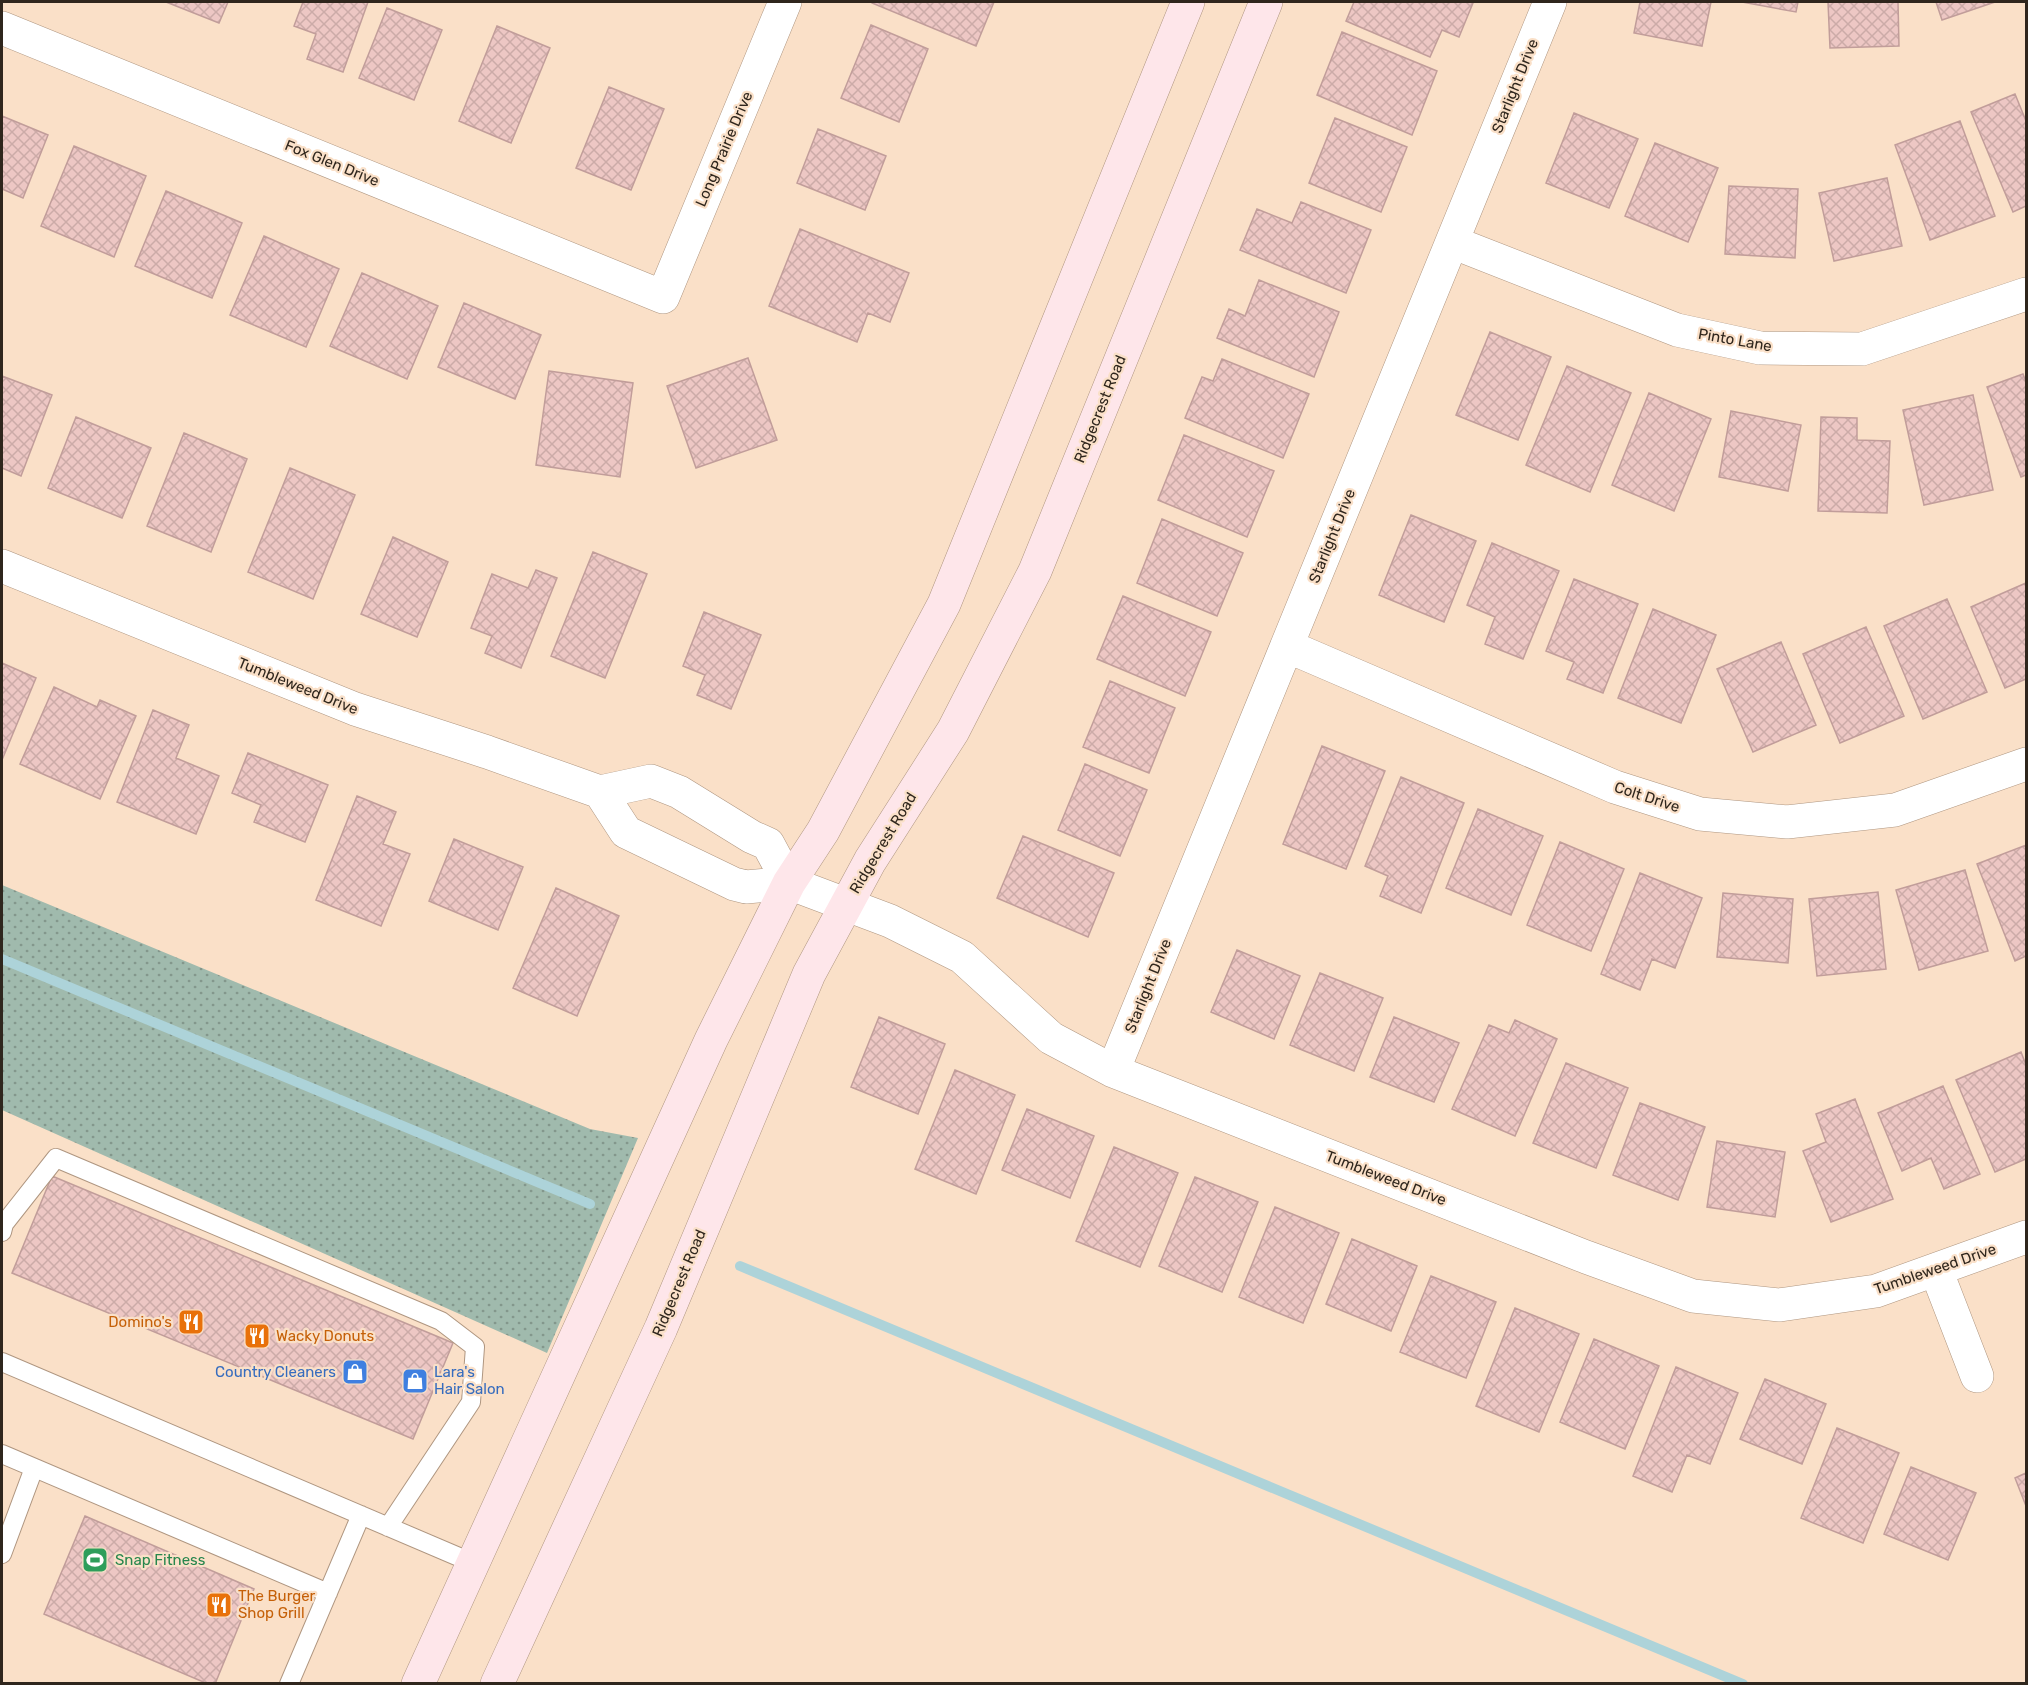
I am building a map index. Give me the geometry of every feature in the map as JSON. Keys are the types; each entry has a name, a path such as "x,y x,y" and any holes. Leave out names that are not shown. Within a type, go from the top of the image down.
{"main road":[{"path":"418,1683 711,1040 789,883 823,831 944,604 1188,2"},
{"name":"Ridgecrest Road","path":"497,1683 661,1328 809,974 870,861 952,731 1035,571 1266,2"}],"street":[{"name":"Long Prairie Drive","path":"663,297 785,2"},
{"name":"Starlight Drive","path":"1113,1071 1550,2"},
{"name":"Fox Glen Drive","path":"2,28 663,297"},
{"name":"Pinto Lane","path":"1452,242 1677,330 1760,348 1862,348 2026,294"},
{"name":"Tumbleweed Drive","path":"2,566 355,709 600,792 626,832 734,884 746,887 789,883 890,921 962,957 1051,1038 1113,1071 1586,1257 1693,1296 1780,1305 1876,1290 2026,1237"},
{"name":"Colt Drive","path":"1287,646 1615,787 1700,814 1787,822 1895,810 2026,764"},
{"path":"600,792 651,781 679,792 752,837 768,844 789,883"},
{"path":"1936,1270 1977,1376"}],"lane":[{"path":"2,1232 4,1224 56,1158 441,1321 475,1347 471,1401 388,1527"},
{"path":"2,1362 473,1563"},
{"path":"2,1454 328,1593"},
{"path":"2,1554 34,1468"},
{"path":"290,1683 361,1515"}],"green space":[{"path":"2,885 590,1129 638,1138 547,1353 2,1110"}],"building":[{"path":"166,2 228,2 219,23"},
{"path":"303,2 368,2 343,72 307,59 316,34 294,26"},
{"path":"872,2 994,2 976,46"},
{"path":"1354,2 1473,3 1459,37 1442,30 1430,57 1346,21"},
{"path":"1640,2 1711,2 1702,46 1634,33"},
{"path":"1742,2 1798,2 1796,12"},
{"path":"1828,2 1898,2 1899,46 1830,48"},
{"path":"1936,2 1995,2 1942,20"},
{"path":"387,8 442,30 414,100 359,78"},
{"path":"871,25 928,49 899,122 841,98"},
{"path":"497,26 550,48 511,143 459,121"},
{"path":"1342,32 1437,71 1412,135 1317,95"},
{"path":"609,87 664,109 631,190 576,168"},
{"path":"2015,94 2026,121 2026,206 2013,212 1971,112"},
{"path":"1574,113 1638,139 1609,208 1546,183"},
{"path":"2,116 48,135 23,198 2,189"},
{"path":"1335,118 1407,147 1381,212 1309,183"},
{"path":"1960,121 1995,216 1930,240 1895,145"},
{"path":"818,129 886,156 865,210 797,183"},
{"path":"1655,143 1718,168 1688,242 1625,216"},
{"path":"74,146 146,176 114,257 41,226"},
{"path":"1887,178 1902,246 1834,261 1819,193"},
{"path":"1729,186 1798,189 1795,258 1725,254"},
{"path":"166,191 242,223 212,298 135,266"},
{"path":"1301,202 1371,230 1346,293 1240,250 1257,209 1292,223"},
{"path":"800,229 909,273 890,322 868,313 857,342 769,306"},
{"path":"264,236 339,269 306,347 230,315"},
{"path":"362,273 438,306 407,379 330,346"},
{"path":"1259,280 1339,312 1314,377 1217,338 1229,309 1245,316"},
{"path":"464,303 541,335 515,399 438,367"},
{"path":"1490,332 1551,357 1518,440 1456,415"},
{"path":"748,358 777,440 696,468 667,386"},
{"path":"1222,359 1309,394 1283,458 1185,418 1202,377 1213,381"},
{"path":"1567,366 1631,393 1590,492 1526,465"},
{"path":"549,371 633,383 620,477 536,465"},
{"path":"2023,374 2026,382 2026,475 2021,477 1987,387"},
{"path":"2,376 52,395 21,476 2,468"},
{"path":"1649,393 1711,419 1674,511 1612,485"},
{"path":"1973,395 1993,490 1924,505 1903,410"},
{"path":"1731,411 1801,425 1788,491 1719,477"},
{"path":"76,417 151,448 122,518 48,488"},
{"path":"1821,417 1857,418 1857,440 1890,441 1887,513 1818,511"},
{"path":"184,433 247,459 211,552 147,526"},
{"path":"1184,435 1274,471 1247,537 1158,500"},
{"path":"290,468 355,495 313,599 248,572"},
{"path":"1411,515 1476,541 1444,622 1379,595"},
{"path":"1162,519 1243,553 1217,616 1137,583"},
{"path":"393,537 448,562 417,637 361,614"},
{"path":"1492,543 1559,571 1523,659 1485,644 1495,617 1467,605"},
{"path":"593,552 647,574 605,678 551,656"},
{"path":"536,570 557,578 521,668 485,653 492,636 471,628 492,574 528,588"},
{"path":"1574,579 1638,604 1603,693 1567,679 1574,662 1546,651"},
{"path":"2026,583 2026,679 2005,688 1971,607"},
{"path":"1123,596 1211,632 1185,696 1097,659"},
{"path":"1947,599 1987,692 1923,719 1884,626"},
{"path":"1653,609 1716,635 1681,723 1618,698"},
{"path":"704,612 761,635 731,709 697,695 705,675 683,666"},
{"path":"1866,627 1904,716 1840,743 1803,654"},
{"path":"1781,642 1816,725 1753,752 1717,669"},
{"path":"2,663 36,678 2,760"},
{"path":"1110,681 1175,708 1149,773 1083,747"},
{"path":"54,687 97,707 100,700 136,716 100,799 20,764"},
{"path":"153,710 189,725 176,758 219,776 196,834 117,802"},
{"path":"1322,746 1385,771 1346,869 1283,844"},
{"path":"248,753 328,785 305,842 254,822 261,805 232,793"},
{"path":"1085,764 1147,790 1120,856 1058,830"},
{"path":"1401,777 1464,803 1421,913 1380,896 1388,876 1365,866"},
{"path":"357,796 396,812 383,844 410,854 381,926 316,900"},
{"path":"1478,809 1543,836 1511,915 1446,888"},
{"path":"1023,836 1114,873 1088,937 997,898"},
{"path":"454,839 523,867 498,930 429,901"},
{"path":"1560,842 1624,869 1591,951 1527,925"},
{"path":"2026,845 2026,956 2015,961 1977,864"},
{"path":"1965,870 1988,951 1919,970 1896,890"},
{"path":"1640,873 1702,898 1675,968 1652,959 1640,990 1601,974"},
{"path":"556,888 619,916 577,1016 513,988"},
{"path":"1878,892 1886,969 1817,976 1809,899"},
{"path":"1723,893 1793,899 1788,963 1717,957"},
{"path":"1237,950 1300,976 1274,1039 1211,1012"},
{"path":"1320,973 1383,998 1354,1071 1290,1045"},
{"path":"879,1017 945,1044 918,1114 851,1087"},
{"path":"1394,1017 1459,1043 1434,1102 1370,1077"},
{"path":"1515,1020 1557,1039 1515,1136 1452,1109 1489,1025 1509,1033"},
{"path":"2021,1052 2026,1065 2026,1159 1995,1172 1956,1080"},
{"path":"1566,1063 1628,1088 1596,1168 1533,1143"},
{"path":"955,1070 1015,1095 976,1194 915,1169"},
{"path":"1943,1086 1980,1174 1944,1189 1931,1158 1902,1171 1878,1113"},
{"path":"1855,1099 1893,1199 1831,1222 1803,1151 1826,1142 1816,1114"},
{"path":"1640,1103 1705,1127 1678,1200 1613,1175"},
{"path":"1027,1109 1094,1136 1070,1198 1002,1170"},
{"path":"1717,1141 1785,1152 1775,1217 1707,1207"},
{"path":"1114,1147 1178,1173 1140,1267 1076,1241"},
{"path":"52,1176 453,1343 413,1439 12,1273"},
{"path":"1195,1177 1258,1202 1222,1292 1159,1266"},
{"path":"1275,1207 1339,1233 1303,1323 1239,1297"},
{"path":"1352,1239 1417,1266 1391,1331 1326,1304"},
{"path":"1431,1276 1496,1302 1466,1378 1400,1352"},
{"path":"1515,1308 1579,1334 1539,1432 1476,1406"},
{"path":"1594,1339 1659,1366 1625,1449 1560,1422"},
{"path":"1676,1367 1738,1393 1710,1464 1687,1455 1672,1492 1633,1476"},
{"path":"1765,1379 1826,1404 1802,1464 1740,1439"},
{"path":"1837,1428 1899,1453 1863,1543 1801,1518"},
{"path":"1911,1467 1976,1493 1948,1560 1884,1534"},
{"path":"2026,1473 2026,1506 2015,1478"},
{"path":"85,1516 254,1589 215,1684 208,1684 44,1614"}],"waterway":[{"path":"2,959 590,1204"},
{"path":"740,1266 1743,1684"}],"place":[{"name":"Domino's","path":"191,1322"},
{"name":"Wacky Donuts","path":"257,1336"},
{"name":"Country Cleaners","path":"355,1372"},
{"name":"Lara's Hair Salon","path":"415,1381"},
{"name":"Snap Fitness","path":"95,1560"},
{"name":"The Burger Shop Grill","path":"219,1605"}]}
